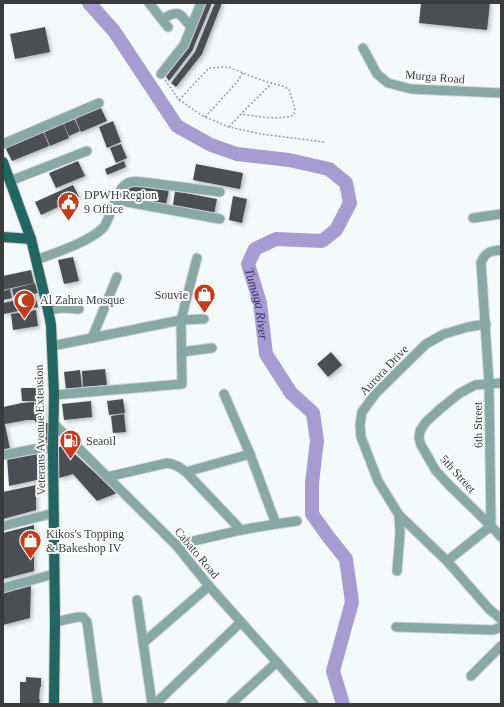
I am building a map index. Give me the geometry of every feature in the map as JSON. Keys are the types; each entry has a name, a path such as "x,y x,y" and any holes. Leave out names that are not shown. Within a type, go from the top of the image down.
{"main road":[{"name":"Veterans Avenue Extension","path":"3,162 31,239 51,325 54,395 54,704"},
{"path":"3,237 31,239"}],"street":[{"path":"149,3 165,23 175,13 178,13 191,27"},
{"path":"161,74 184,45 201,3"},
{"name":"Murga Road","path":"364,48 377,74 388,83 411,89 501,93"},
{"path":"3,144 99,103"},
{"path":"10,181 88,152"},
{"path":"36,260 81,242 103,228 122,188 129,182 143,182 220,192"},
{"path":"116,200 220,219"},
{"path":"473,218 501,214"},
{"name":"6th Street","path":"491,526 490,383 481,263 483,257 488,252 501,250"},
{"path":"54,395 182,384 181,320 198,258"},
{"path":"92,338 117,277"},
{"path":"48,310 62,308 79,309"},
{"path":"52,346 181,320 204,319"},
{"name":"Aurora Drive","path":"486,324 468,327 444,334 426,344 376,393 362,412 360,425 361,437 378,481 399,515 447,562 489,609 501,619"},
{"path":"182,352 212,348"},
{"name":"5th Street","path":"501,383 475,385 460,393 425,423 420,431 419,438 421,445 436,471 501,537"},
{"path":"224,394 250,454 276,524"},
{"name":"Cabato Road","path":"54,424 176,545 209,586 277,662 311,703"},
{"path":"3,454 54,449"},
{"path":"186,472 250,454"},
{"path":"107,477 167,463 173,463 186,472 241,530"},
{"path":"3,526 54,513"},
{"path":"397,571 400,534 399,515"},
{"path":"176,545 241,530 297,521"},
{"path":"447,562 491,526"},
{"path":"3,588 54,574"},
{"path":"143,643 209,586"},
{"path":"137,600 153,704"},
{"path":"55,622 83,617 87,622 98,704"},
{"path":"153,704 241,622"},
{"path":"396,627 492,630 501,627"},
{"path":"471,676 501,646"},
{"path":"231,704 277,662"}],"path":[{"path":"179,100 209,68 228,67 288,89 295,109 294,115 289,118 241,114"},
{"path":"205,117 237,82 243,73"},
{"path":"161,74 179,100 205,117 229,127 261,134 324,142"},
{"path":"229,127 272,83"}],"building":[{"path":"202,3 212,3 192,51 169,81 164,73"},
{"path":"215,3 222,3 202,54 176,87 171,83 195,52"},
{"path":"421,3 490,3 487,30 419,23"},
{"path":"45,27 50,52 15,59 10,34"},
{"path":"100,106 107,121 81,132 75,118"},
{"path":"74,118 80,131 69,136 63,123"},
{"path":"113,121 121,142 107,148 99,127"},
{"path":"63,123 69,138 50,146 44,132"},
{"path":"43,131 49,146 12,161 5,147"},
{"path":"121,144 127,158 116,163 110,148"},
{"path":"78,161 85,176 56,188 49,173"},
{"path":"124,161 126,167 107,175 105,169"},
{"path":"196,164 243,173 240,189 193,180"},
{"path":"128,183 169,190 165,209 125,202"},
{"path":"73,185 79,197 41,215 35,202"},
{"path":"175,191 217,199 213,219 172,211"},
{"path":"233,196 247,199 242,223 229,220"},
{"path":"73,257 79,281 64,284 58,260"},
{"path":"31,270 34,283 3,290 3,276"},
{"path":"35,283 38,293 14,298 12,289"},
{"path":"10,289 12,298 3,300 3,291"},
{"path":"35,295 38,307 28,309 26,297"},
{"path":"26,298 28,309 4,314 3,303"},
{"name":"Al Zahra Mosque","path":"36,310 38,326 13,330 11,314"},
{"path":"331,352 342,365 328,377 317,364"},
{"path":"105,369 107,385 83,387 82,371"},
{"path":"80,370 82,388 66,390 64,372"},
{"path":"21,388 38,388 39,401 22,401"},
{"path":"123,399 125,413 109,415 107,401"},
{"path":"91,401 92,417 64,420 62,404"},
{"path":"34,402 35,420 5,424 10,449 3,450 3,407"},
{"path":"35,403 44,403 44,422 35,422"},
{"path":"124,414 126,432 113,433 111,416"},
{"path":"38,423 49,423 48,443 38,443"},
{"name":"Seaoil","path":"65,445 117,493 97,501 73,474 59,478 59,447"},
{"path":"45,451 46,478 9,486 7,457"},
{"path":"36,485 36,510 3,519 3,492"},
{"path":"34,525 34,571 3,579 3,533"},
{"path":"31,585 30,618 3,625 3,593"},
{"path":"26,677 41,678 39,704 20,703 20,682 26,682"}],"waterway":[{"name":"Tumaga River","path":"89,3 114,31 177,126 211,145 237,154 289,160 329,169 346,183 350,203 336,230 322,241 276,239 255,249 248,264 260,303 266,354 291,393 313,413 317,441 312,483 312,514 346,559 352,602 333,671 343,704"}],"place":[{"name":"DPWH Region 9 Office","path":"69,222"},
{"name":"Souvie","path":"204,314"},
{"name":"Al Zahra Mosque","path":"25,320"},
{"name":"Seaoil","path":"71,460"},
{"name":"Kikos's Topping & Bakeshop IV","path":"30,560"}]}
